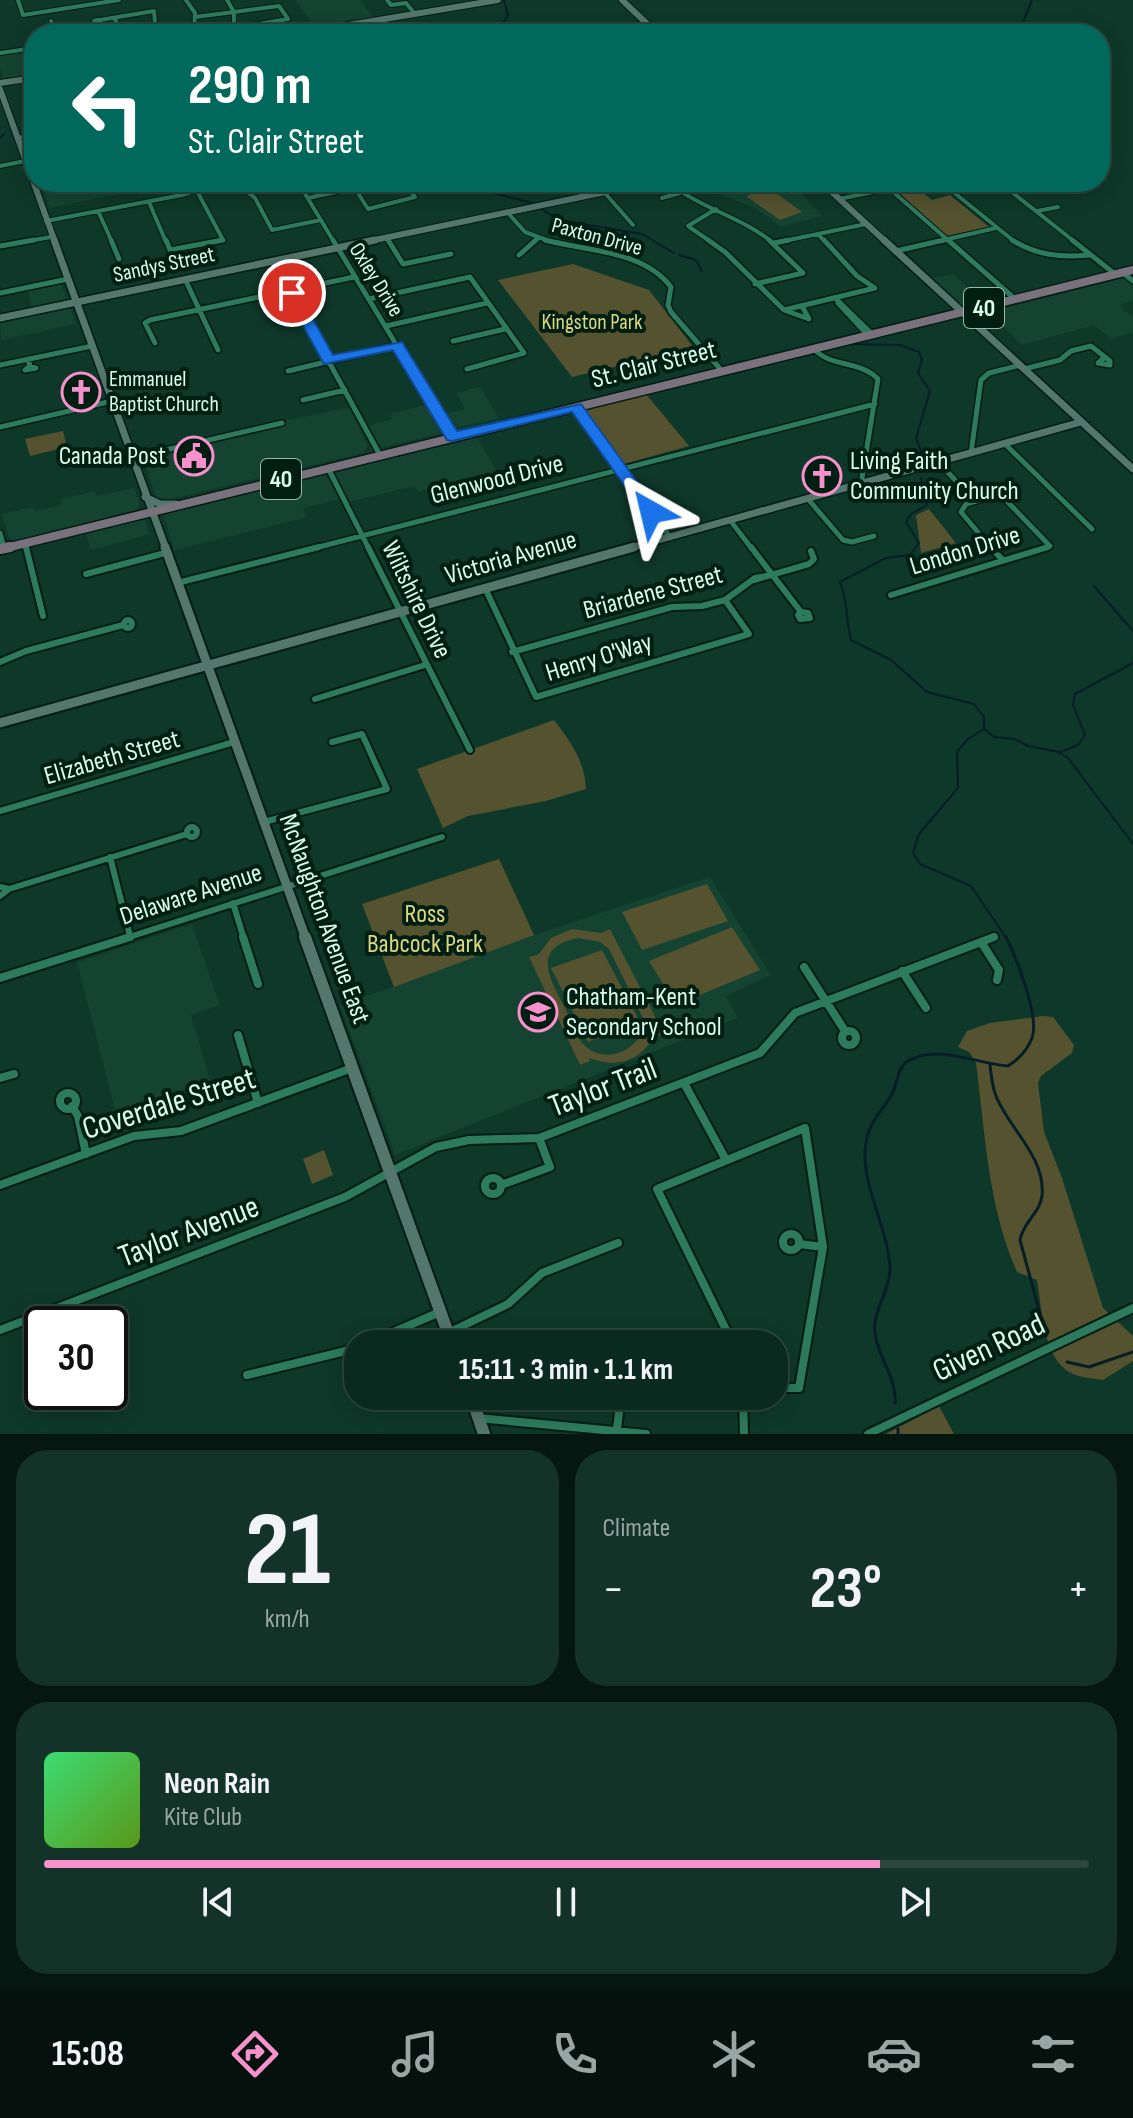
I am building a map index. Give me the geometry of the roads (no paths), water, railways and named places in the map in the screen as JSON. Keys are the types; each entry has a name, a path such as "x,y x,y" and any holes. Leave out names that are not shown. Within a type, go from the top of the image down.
{"main road":[{"name":"St. Clair Street","path":"2,548 842,342 868,332 963,313 1133,270"}],"street":[{"path":"18,0 23,15 119,0"},
{"path":"63,0 67,8"},
{"path":"186,0 195,17 195,24"},
{"path":"227,0 234,24"},
{"path":"387,0 391,5 406,3 415,14"},
{"path":"355,24 498,0"},
{"path":"622,0 647,24"},
{"path":"195,17 279,6 288,19 258,24"},
{"path":"100,20 154,11 155,24"},
{"path":"114,18 116,24"},
{"path":"0,53 24,49"},
{"path":"0,83 24,79"},
{"name":"McNaughton Avenue East","path":"0,89 24,158"},
{"path":"17,138 24,137"},
{"path":"0,166 24,161"},
{"name":"McNaughton Avenue East","path":"36,192 447,1330"},
{"path":"46,221 193,192"},
{"path":"149,202 170,250 223,240 198,192"},
{"path":"248,192 255,198 272,230 321,220"},
{"name":"Oxley Drive","path":"304,192 452,437"},
{"path":"308,198 336,192"},
{"path":"357,192 368,209 415,197 411,192"},
{"path":"604,192 633,225"},
{"name":"Sandys Street","path":"0,318 604,192"},
{"path":"832,192 1133,469"},
{"path":"839,199 875,192"},
{"path":"894,192 1015,299"},
{"path":"955,193 959,192"},
{"path":"1011,192 1089,255 1133,281"},
{"path":"662,198 680,193 739,218 774,243 803,273 755,284"},
{"path":"955,193 1019,248 1036,254 1073,258 1089,255"},
{"path":"1037,211 1058,207"},
{"path":"716,209 688,226 725,252 784,310 809,319 802,306"},
{"path":"98,211 119,259"},
{"name":"Paxton Drive","path":"508,213 523,231 618,256 663,275 671,287 668,305 671,312 722,371"},
{"path":"774,243 863,224"},
{"path":"896,251 996,228"},
{"path":"784,310 875,288 859,277 818,234"},
{"path":"0,246 51,237"},
{"path":"386,237 403,264 451,254"},
{"path":"519,255 539,237"},
{"path":"155,343 146,322 354,277"},
{"path":"369,299 470,277 524,353 467,369"},
{"path":"0,293 68,279"},
{"path":"185,279 218,350"},
{"path":"290,291 380,455"},
{"path":"835,298 868,332"},
{"path":"386,326 487,303"},
{"path":"453,341 505,329"},
{"path":"288,371 397,345"},
{"path":"0,365 29,362 92,346"},
{"path":"971,453 981,380 989,373 1060,360 1071,351 1091,346 1104,358"},
{"path":"813,348 822,357 874,373 879,382 861,484"},
{"path":"303,400 345,390"},
{"path":"0,427 112,401"},
{"name":"Glenwood Drive","path":"176,584 875,404"},
{"path":"576,407 670,537"},
{"name":"Victoria Avenue","path":"0,723 1081,422"},
{"path":"131,458 282,423"},
{"path":"1005,444 1092,529"},
{"path":"939,463 975,501 962,508 962,516 1003,560"},
{"name":"Wiltshire Drive","path":"328,467 470,750"},
{"name":"London Drive","path":"891,595 1050,546 1000,494 975,501"},
{"path":"145,497 160,504 183,503"},
{"path":"808,499 843,540 852,542 874,536"},
{"path":"730,520 801,612"},
{"path":"0,533 2,548"},
{"path":"25,543 43,616"},
{"name":"Briardene Street","path":"512,652 672,607 702,606 725,600 754,580 812,562 814,556 811,551"},
{"path":"86,574 165,553"},
{"name":"Henry O'Way","path":"485,588 512,652 536,697 749,634 725,600"},
{"path":"0,662 26,651 123,625"},
{"path":"315,699 425,665"},
{"path":"264,822 387,789 362,734 332,742"},
{"name":"Elizabeth Street","path":"0,811 234,742"},
{"path":"0,887 9,889 187,834"},
{"name":"Delaware Avenue","path":"0,978 442,837"},
{"path":"110,857 130,936"},
{"path":"0,896 9,889"},
{"path":"233,903 258,984"},
{"name":"Taylor Trail","path":"391,1172 445,1144 539,1138 684,1083 760,1053 789,1018 994,937"},
{"path":"981,942 999,970 997,980"},
{"path":"804,967 845,1031"},
{"path":"902,971 926,1008"},
{"path":"238,1035 258,1103"},
{"name":"Coverdale Street","path":"0,1185 141,1135 181,1131 352,1068"},
{"path":"0,1078 14,1074"},
{"path":"684,1083 726,1160"},
{"path":"72,1106 78,1116 86,1154"},
{"path":"726,1330 657,1189 805,1128 823,1247 799,1388 788,1388"},
{"path":"501,1185 550,1167 539,1138"},
{"name":"Taylor Avenue","path":"0,1330 345,1197 391,1172"},
{"path":"464,1330 508,1304 542,1273 618,1243"},
{"path":"799,1244 823,1247"},
{"name":"Given Road","path":"868,1434 1133,1308"},
{"path":"398,1330 440,1312"},
{"path":"247,1375 344,1351"},
{"path":"475,1410 484,1434"},
{"path":"617,1429 619,1410"},
{"path":"743,1410 744,1434"},
{"path":"478,1418 646,1434"}],"waterway":[{"path":"1022,24 1032,0"},
{"path":"502,24 508,15 504,1"},
{"path":"0,138 4,134"},
{"path":"489,192 532,203"},
{"path":"540,208 559,220 642,234 674,253"},
{"path":"679,255 696,260 702,271"},
{"path":"843,344 900,345 919,352 922,360 918,373 930,391 916,438 921,451 918,458"},
{"path":"921,478 927,505 911,514 906,522 919,543 910,555 886,558 840,582 851,640 891,660 927,692 974,704 984,717 984,729"},
{"path":"1094,586 1133,631"},
{"path":"1060,752 1078,745 1085,735 1073,705 1075,694 1133,663"},
{"path":"984,729 994,737 1015,739 1028,746 1059,752 1068,758 1133,844"},
{"path":"984,729 968,739 957,752 958,788 919,834 913,853 920,864 971,886 1007,938"},
{"path":"895,1403 893,1385 875,1333 876,1317 890,1269 865,1165 869,1131 892,1094 900,1069 912,1059 935,1054 1008,1066 1025,1051 1032,1038 1033,1016 1021,972 1007,938"},
{"path":"990,1065 996,1096 1033,1156 1042,1182 1041,1202 1020,1240 1046,1336"},
{"path":"1067,1362 1089,1367 1133,1352"},
{"path":"898,1429 898,1434"}],"place":[{"name":"Emmanuel Baptist Church","path":"81,392"},
{"name":"Canada Post","path":"194,456"},
{"name":"Living Faith Community Church","path":"822,476"},
{"name":"Chatham-Kent Secondary School","path":"538,1012"}],"park label":[{"name":"Kingston Park","path":"592,322"},
{"name":"Ross Babcock Park","path":"425,929"}]}
